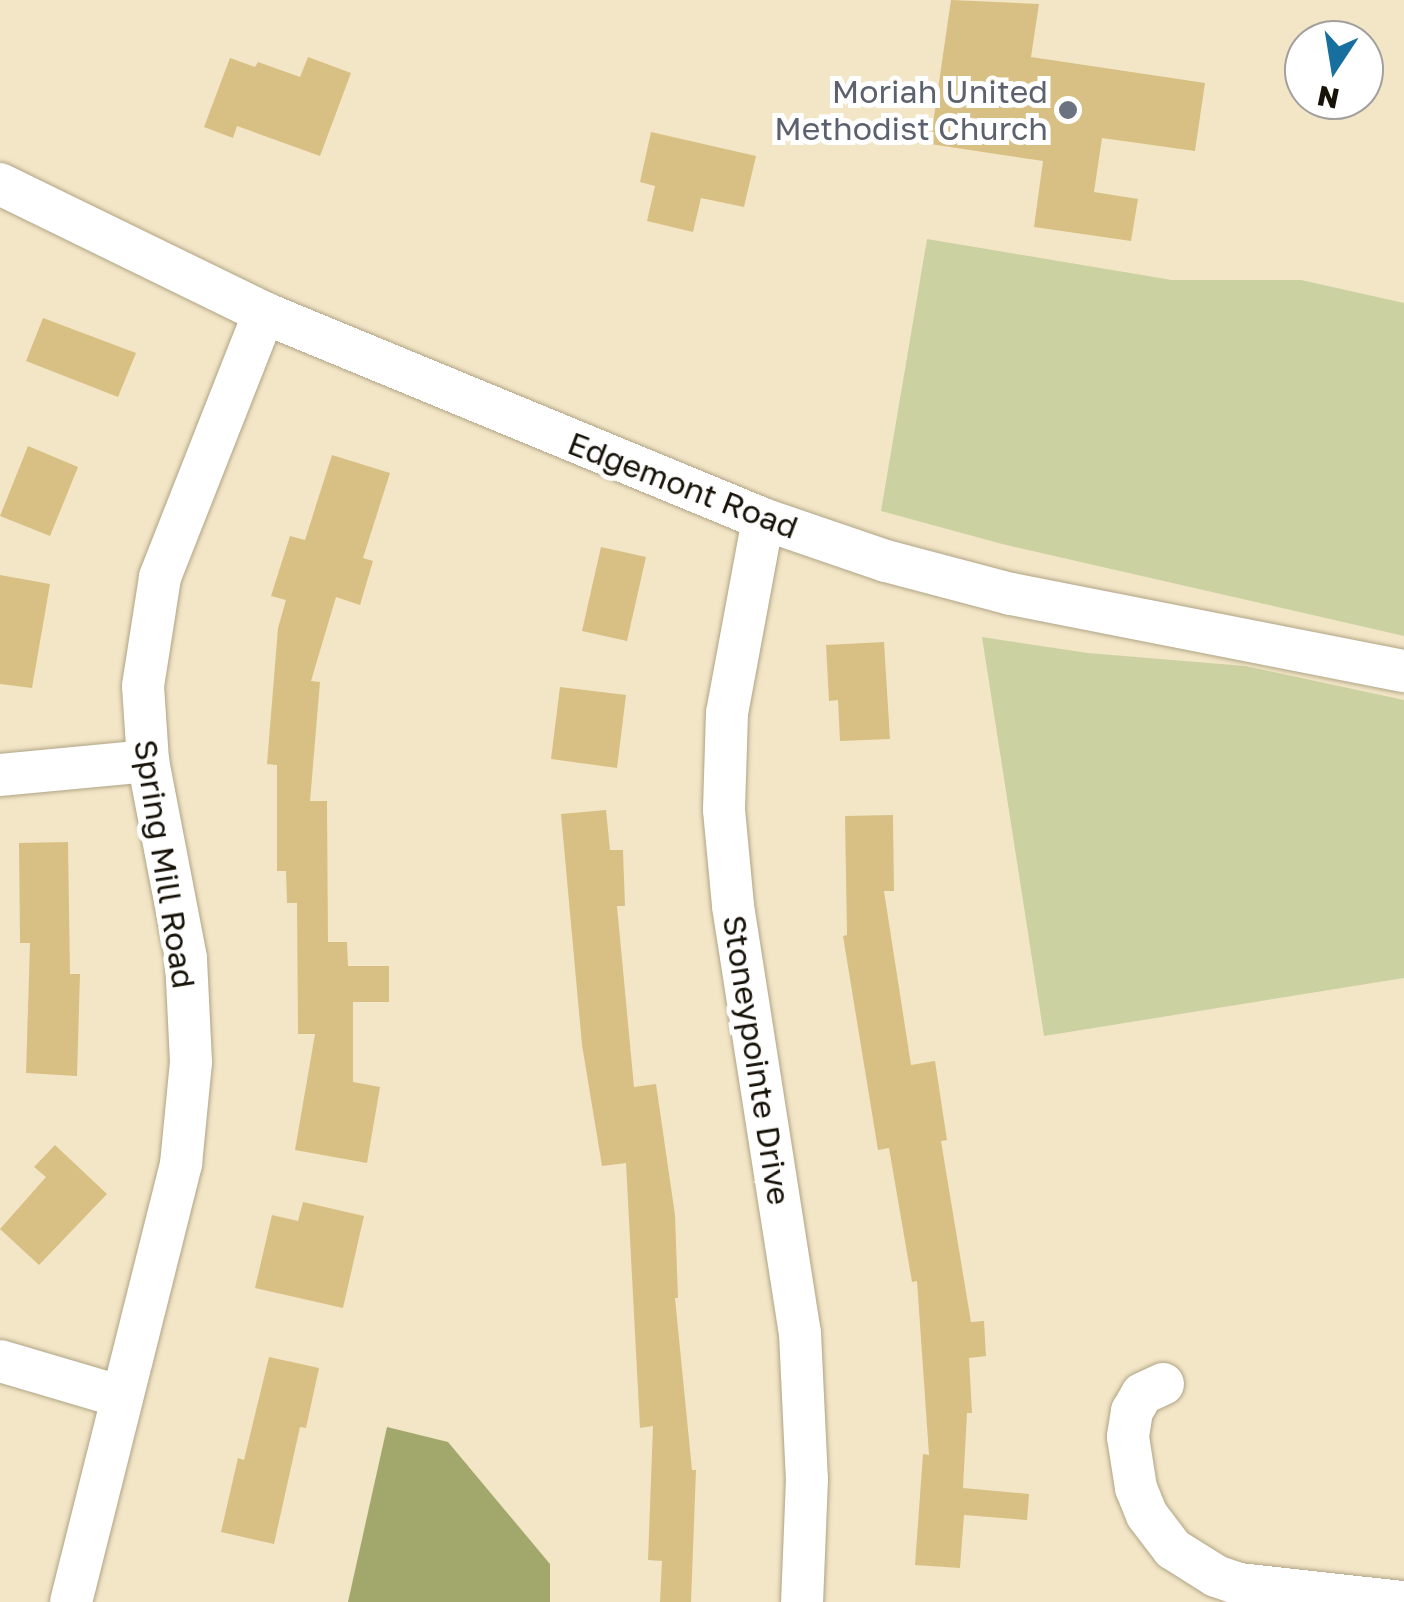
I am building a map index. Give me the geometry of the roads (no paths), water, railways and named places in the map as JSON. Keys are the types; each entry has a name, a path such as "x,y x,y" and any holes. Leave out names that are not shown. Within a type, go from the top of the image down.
{"street":[{"name":"Edgemont Road","path":"0,184 264,312 763,519 886,561 1011,594 1404,671"},
{"name":"Spring Mill Road","path":"70,1602 181,1164 192,1062 186,958 142,724 143,686 160,577 264,312"},
{"name":"Stoneypointe Drive","path":"763,519 728,713 724,810 732,906 800,1333 806,1480 802,1602"},
{"path":"0,775 148,761"},
{"path":"0,1362 122,1398"},
{"path":"1162,1384 1142,1394 1132,1411 1128,1437 1136,1488 1146,1515 1174,1549 1216,1576 1239,1584 1403,1602"}],"place":[{"name":"Moriah United Methodist Church","path":"1068,110"}]}
